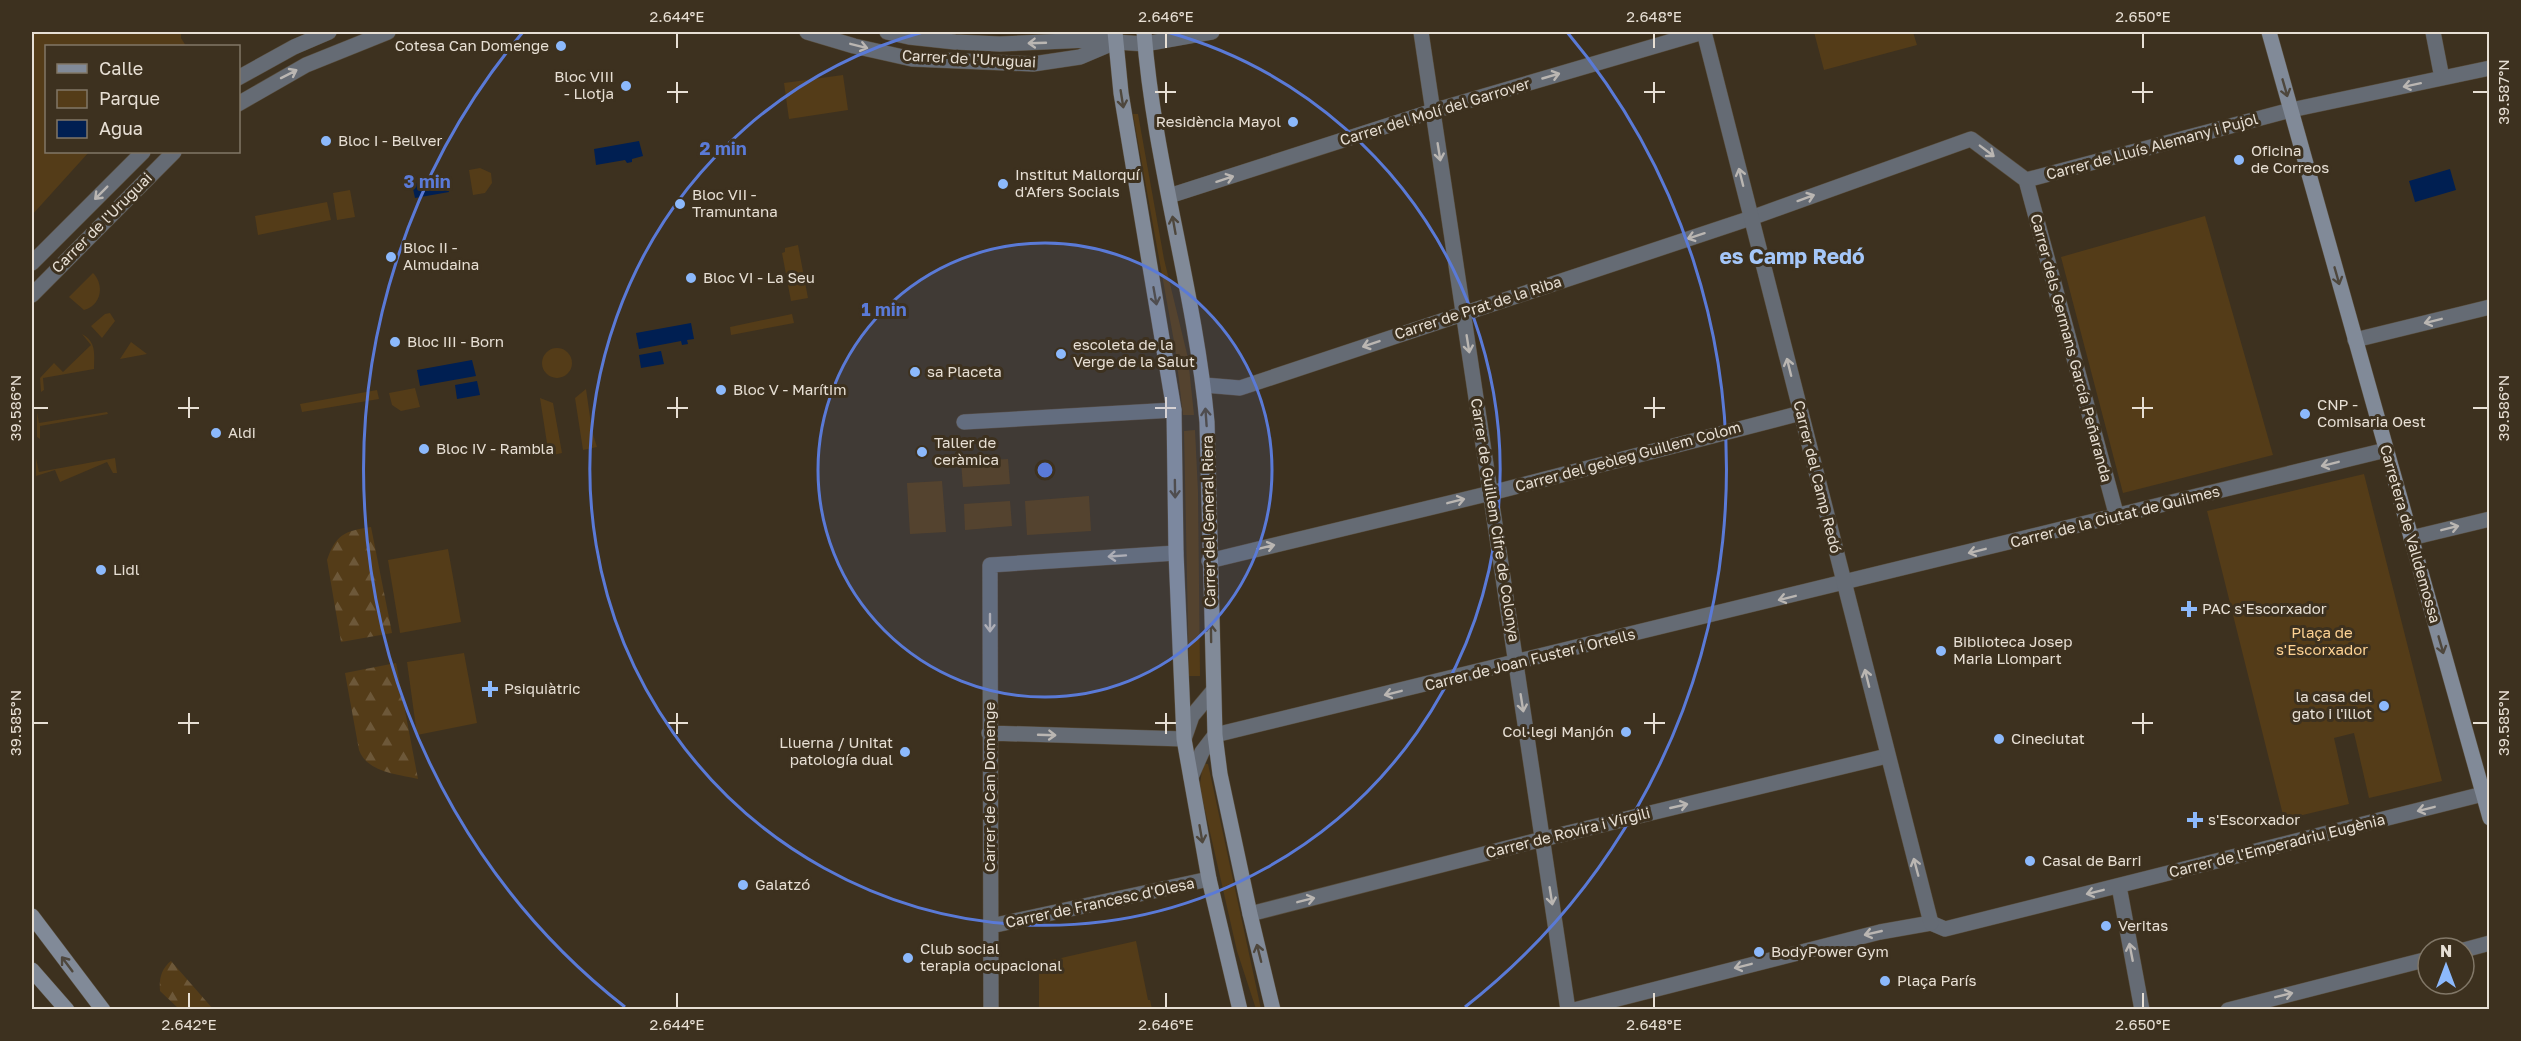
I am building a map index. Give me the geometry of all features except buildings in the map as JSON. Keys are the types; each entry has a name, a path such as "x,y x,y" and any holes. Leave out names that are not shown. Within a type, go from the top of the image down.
{"main road":[{"name":"Carretera de Valldemossa","path":"2269,32 2411,538 2484,784 2490,818"},
{"path":"1116,37 1121,93 1174,410 1176,553 1184,739 1209,879 1240,1010"},
{"name":"Carrer del General Riera","path":"1144,38 1169,196 1204,385 1207,422 1213,691 1220,774 1273,1010"},
{"path":"32,916 103,1010"},
{"path":"32,970 67,1010"}],"street":[{"path":"240,77 286,51 328,32"},
{"path":"240,103 306,66 388,32"},
{"name":"Carrer de l'Uruguai","path":"807,32 854,46 912,58 1033,64 1080,57 1116,37"},
{"name":"Carrer de l'Uruguai","path":"887,32 955,42 1010,44 1116,37"},
{"path":"1116,37 1144,38 1212,32"},
{"name":"Carrer de Guillem Cifre de Colonya","path":"1421,32 1568,1010"},
{"name":"Carrer del Molí del Garrover","path":"1169,196 1433,111 1703,32"},
{"name":"Carrer del Camp Redó","path":"1703,32 1931,923"},
{"path":"2433,32 2442,78"},
{"name":"Carrer de Lluís Alemany i Pujol","path":"1751,218 1971,139 2026,180 2291,110 2490,68"},
{"name":"Carrer de l'Uruguai","path":"32,263 141,153"},
{"name":"Carrer de l'Uruguai","path":"32,295 173,153"},
{"name":"Carrer dels Germans García Peñaranda","path":"2026,180 2117,517"},
{"name":"Carrer de Prat de la Riba","path":"1204,385 1240,388 1751,218"},
{"path":"2355,340 2490,307"},
{"path":"964,422 1174,410"},
{"name":"Carrer del geòleg Guillem Colom","path":"1209,561 1491,493 1801,413"},
{"name":"Carrer de la Ciutat de Quilmes","path":"1844,584 2386,450"},
{"path":"2411,538 2490,519"},
{"name":"Carrer de Can Domenge","path":"991,1010 990,565 1176,553"},
{"name":"Carrer de Joan Fuster i Ortells","path":"1215,735 1844,584"},
{"path":"989,733 1184,739 1192,716 1213,691"},
{"path":"1191,777 1202,752 1215,735"},
{"name":"Carrer de Rovira i Virgili","path":"1250,914 1543,838 1887,756"},
{"name":"Carrer de l'Emperadriu Eugènia","path":"1931,923 1945,929 2119,886 2484,784"},
{"name":"Carrer de Francesc d'Olesa","path":"991,926 1209,879"},
{"path":"2119,886 2142,1010"},
{"path":"1574,1010 1880,932 1931,923"},
{"path":"2228,1010 2416,962"}],"green space":[{"path":"32,32 181,32 181,38 185,45 45,45 45,153 88,153 32,215"},
{"path":"1814,32 1913,32 1917,45 1824,70"},
{"path":"843,75 848,110 789,119 784,83"},
{"path":"1133,114 1138,114 1164,259 1188,358 1194,415 1183,415 1175,347"},
{"path":"480,168 491,173 492,183 485,193 473,195 469,170"},
{"path":"350,190 355,217 337,220 333,193"},
{"path":"327,202 331,220 258,235 255,216"},
{"path":"2205,216 2273,455 2123,493 2061,257"},
{"path":"798,245 808,298 791,301 782,253 785,252 785,248"},
{"path":"93,273 99,283 99,294 94,304 84,310 69,297"},
{"path":"110,313 115,321 102,338 91,326 105,314"},
{"path":"792,314 794,323 731,335 730,327"},
{"path":"82,334 92,345 94,369 43,378 44,390 41,392 40,378 54,363 63,372 91,345"},
{"path":"131,342 147,354 120,359"},
{"path":"557,348 567,353 572,363 567,373 557,378 547,373 542,363 547,353"},
{"path":"415,388 420,407 401,411 392,405 389,393"},
{"path":"586,389 592,431 597,447 583,450 575,398"},
{"path":"377,390 379,399 302,412 300,404"},
{"path":"540,398 553,403 562,453 549,456"},
{"path":"37,412 39,423 107,412 108,414 40,426 40,439 37,437"},
{"path":"1195,430 1200,676 1189,676 1184,431"},
{"path":"36,458 39,472 115,458 117,473 113,473 107,462 60,482 55,470 36,476"},
{"path":"1008,459 1010,484 963,487 961,462"},
{"name":"Plaça de s'Escorxador","path":"2364,474 2442,781 2369,798 2354,733 2334,738 2349,804 2290,818 2283,815 2207,511"},
{"path":"942,481 946,532 910,534 907,483"},
{"path":"1089,496 1091,531 1027,535 1025,501"},
{"path":"1010,501 1012,526 965,530 964,504"},
{"path":"371,527 392,633 341,642 327,560 334,544 343,535"},
{"path":"448,549 461,622 400,633 388,560"},
{"path":"464,653 477,723 417,735 407,662"},
{"path":"396,663 418,779 375,768 368,763 359,750 345,673"},
{"path":"1203,764 1208,764 1261,1009 1256,1009 1237,951 1202,797 1200,784"},
{"path":"1136,941 1148,1000 1150,1000 1152,1009 1039,1009 1039,963"},
{"path":"171,961 213,1009 179,1009 160,991 161,974"}],"water":[{"path":"639,141 643,156 627,163 625,160 596,165 594,149"},
{"path":"2450,169 2456,190 2415,202 2409,181"},
{"path":"446,178 449,192 415,198 412,184"},
{"path":"691,323 694,339 687,340 688,344 682,345 681,341 639,349 636,333"},
{"path":"661,351 664,364 641,368 639,355"},
{"path":"472,360 476,376 420,386 417,370"},
{"path":"477,381 480,395 457,399 455,385"}],"place":[{"name":"Cotesa Can Domenge","path":"561,46"},
{"name":"Bloc VIII - Llotja","path":"626,86"},
{"name":"Residència Mayol","path":"1293,122"},
{"name":"Bloc I - Bellver","path":"326,141"},
{"name":"Oficina de Correos","path":"2239,160"},
{"name":"Institut Mallorquí d'Afers Socials","path":"1003,184"},
{"name":"Bloc VII - Tramuntana","path":"680,204"},
{"name":"Bloc II - Almudaina","path":"391,257"},
{"name":"Bloc VI - La Seu","path":"691,278"},
{"name":"Bloc III - Born","path":"395,342"},
{"name":"escoleta de la Verge de la Salut","path":"1061,354"},
{"name":"sa Placeta","path":"915,372"},
{"name":"Bloc V - Marítim","path":"721,390"},
{"name":"CNP - Comisaria Oest","path":"2305,414"},
{"name":"Aldi","path":"216,433"},
{"name":"Bloc IV - Rambla","path":"424,449"},
{"name":"Taller de ceràmica","path":"922,452"},
{"name":"Lidl","path":"101,570"},
{"name":"PAC s'Escorxador","path":"2189,609"},
{"name":"Biblioteca Josep Maria Llompart","path":"1941,651"},
{"name":"Psiquiàtric","path":"490,689"},
{"name":"la casa del gato i l'illot","path":"2384,706"},
{"name":"Col·legi Manjón","path":"1626,732"},
{"name":"Cineciutat","path":"1999,739"},
{"name":"Lluerna / Unitat patología dual","path":"905,752"},
{"name":"s'Escorxador","path":"2195,820"},
{"name":"Casal de Barri","path":"2030,861"},
{"name":"Galatzó","path":"743,885"},
{"name":"Veritas","path":"2106,926"},
{"name":"BodyPower Gym","path":"1759,952"},
{"name":"Club social terapia ocupacional","path":"908,958"},
{"name":"Plaça París","path":"1885,981"}],"district":[{"name":"es Camp Redó","path":"1792,257"}]}
